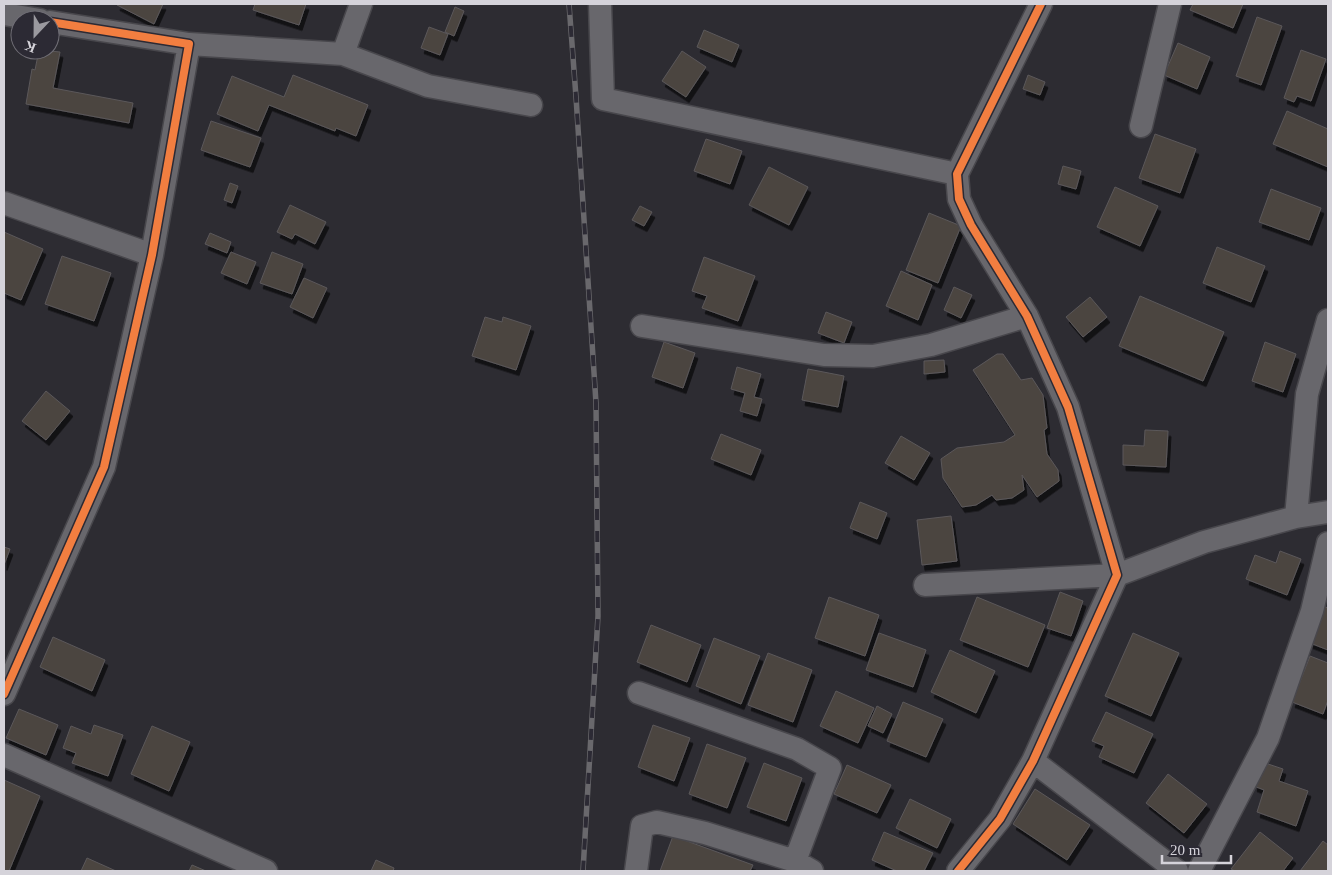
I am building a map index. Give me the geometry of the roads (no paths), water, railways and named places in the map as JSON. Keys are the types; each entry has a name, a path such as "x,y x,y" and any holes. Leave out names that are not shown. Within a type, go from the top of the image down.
{"street":[{"path":"343,54 361,4"},
{"path":"600,4 603,99 957,174"},
{"path":"958,871 1000,820 1033,761 1116,575 1068,407 1027,316 970,225 960,200 957,174 1041,4"},
{"path":"1141,126 1170,4"},
{"path":"60,24 189,44 343,54 428,86 532,105"},
{"path":"4,694 104,467 152,255 189,44"},
{"path":"4,203 152,255"},
{"path":"642,326 824,355 873,356 931,345 1027,316"},
{"path":"1296,517 1307,394 1328,320"},
{"path":"925,584 1116,575 1204,542 1296,517 1328,512"},
{"path":"1199,871 1268,738 1312,611 1328,543"},
{"path":"636,871 642,826 657,822 705,833 804,866 830,768 797,749 639,693"},
{"path":"4,756 266,871"},
{"path":"1033,761 1177,871"}],"railway":[{"path":"569,4 596,403 598,616 583,871"}]}
